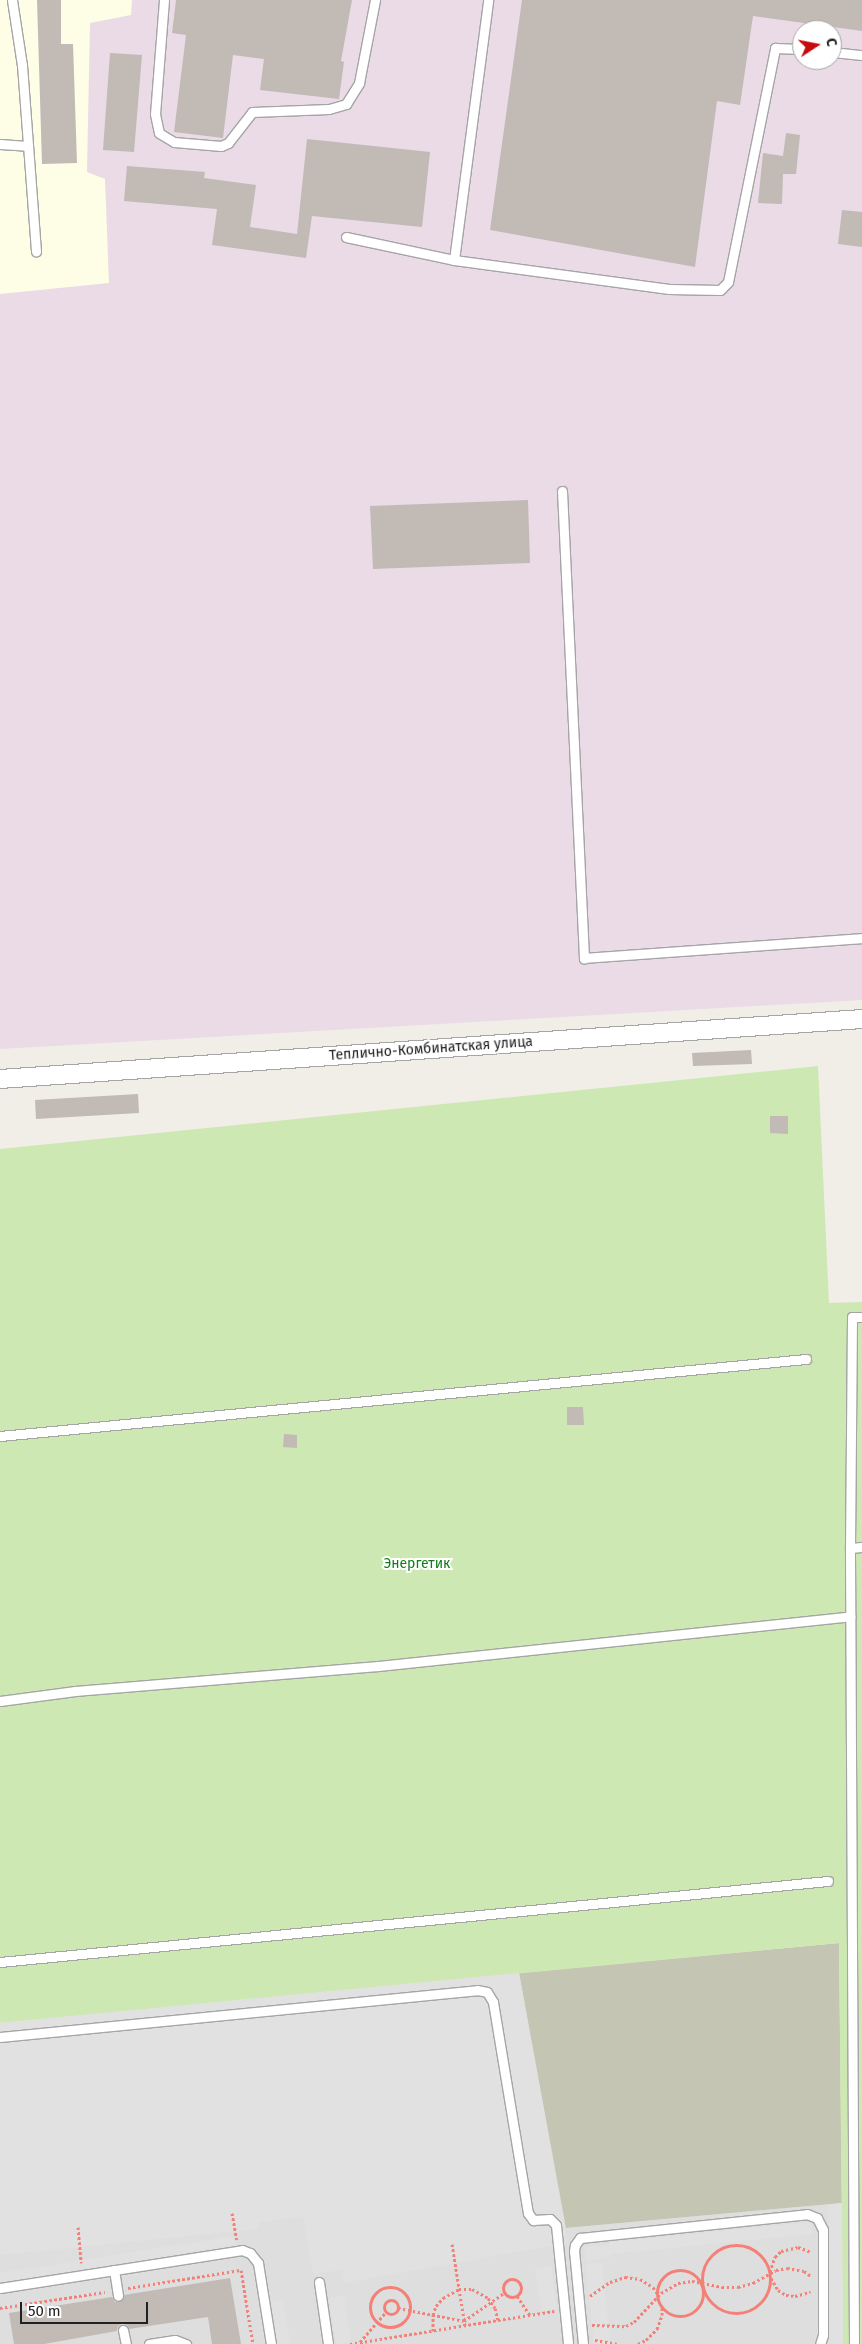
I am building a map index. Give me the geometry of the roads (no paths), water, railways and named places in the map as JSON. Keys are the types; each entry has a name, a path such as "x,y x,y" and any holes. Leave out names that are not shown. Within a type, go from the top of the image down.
{"street":[{"name":"Теплично-Комбинатская улица","path":"0,1079 862,1019"}],"lane":[{"path":"12,0 22,65 36,251"},
{"path":"164,0 155,114 159,133 174,142 221,146 228,143 252,112 329,109 346,104 359,83 375,0"},
{"path":"454,260 488,0"},
{"path":"346,237 454,260 669,289 720,290 728,282 775,48 792,49"},
{"path":"842,53 862,55"},
{"path":"0,144 27,146"},
{"path":"562,491 584,958 862,938"},
{"path":"854,2344 850,1548 852,1317 862,1317"},
{"path":"0,1436 806,1359"},
{"path":"850,1548 862,1547"},
{"path":"0,1701 75,1691 378,1666 850,1616"},
{"path":"0,1962 828,1881"},
{"path":"0,2037 477,1990 486,1992 493,2002 528,2214 534,2220 550,2219 556,2225 568,2344"},
{"path":"583,2341 574,2251 577,2241 585,2236 807,2214 820,2222 823,2230 822,2334 820,2344"},
{"path":"0,2288 237,2250 250,2253 258,2263 271,2344"},
{"path":"114,2270 117,2293"},
{"path":"319,2282 328,2344"},
{"path":"123,2330 126,2344"},
{"path":"149,2344 175,2340 186,2344"}],"park label":[{"name":"Энергетик","path":"417,1564"}]}
